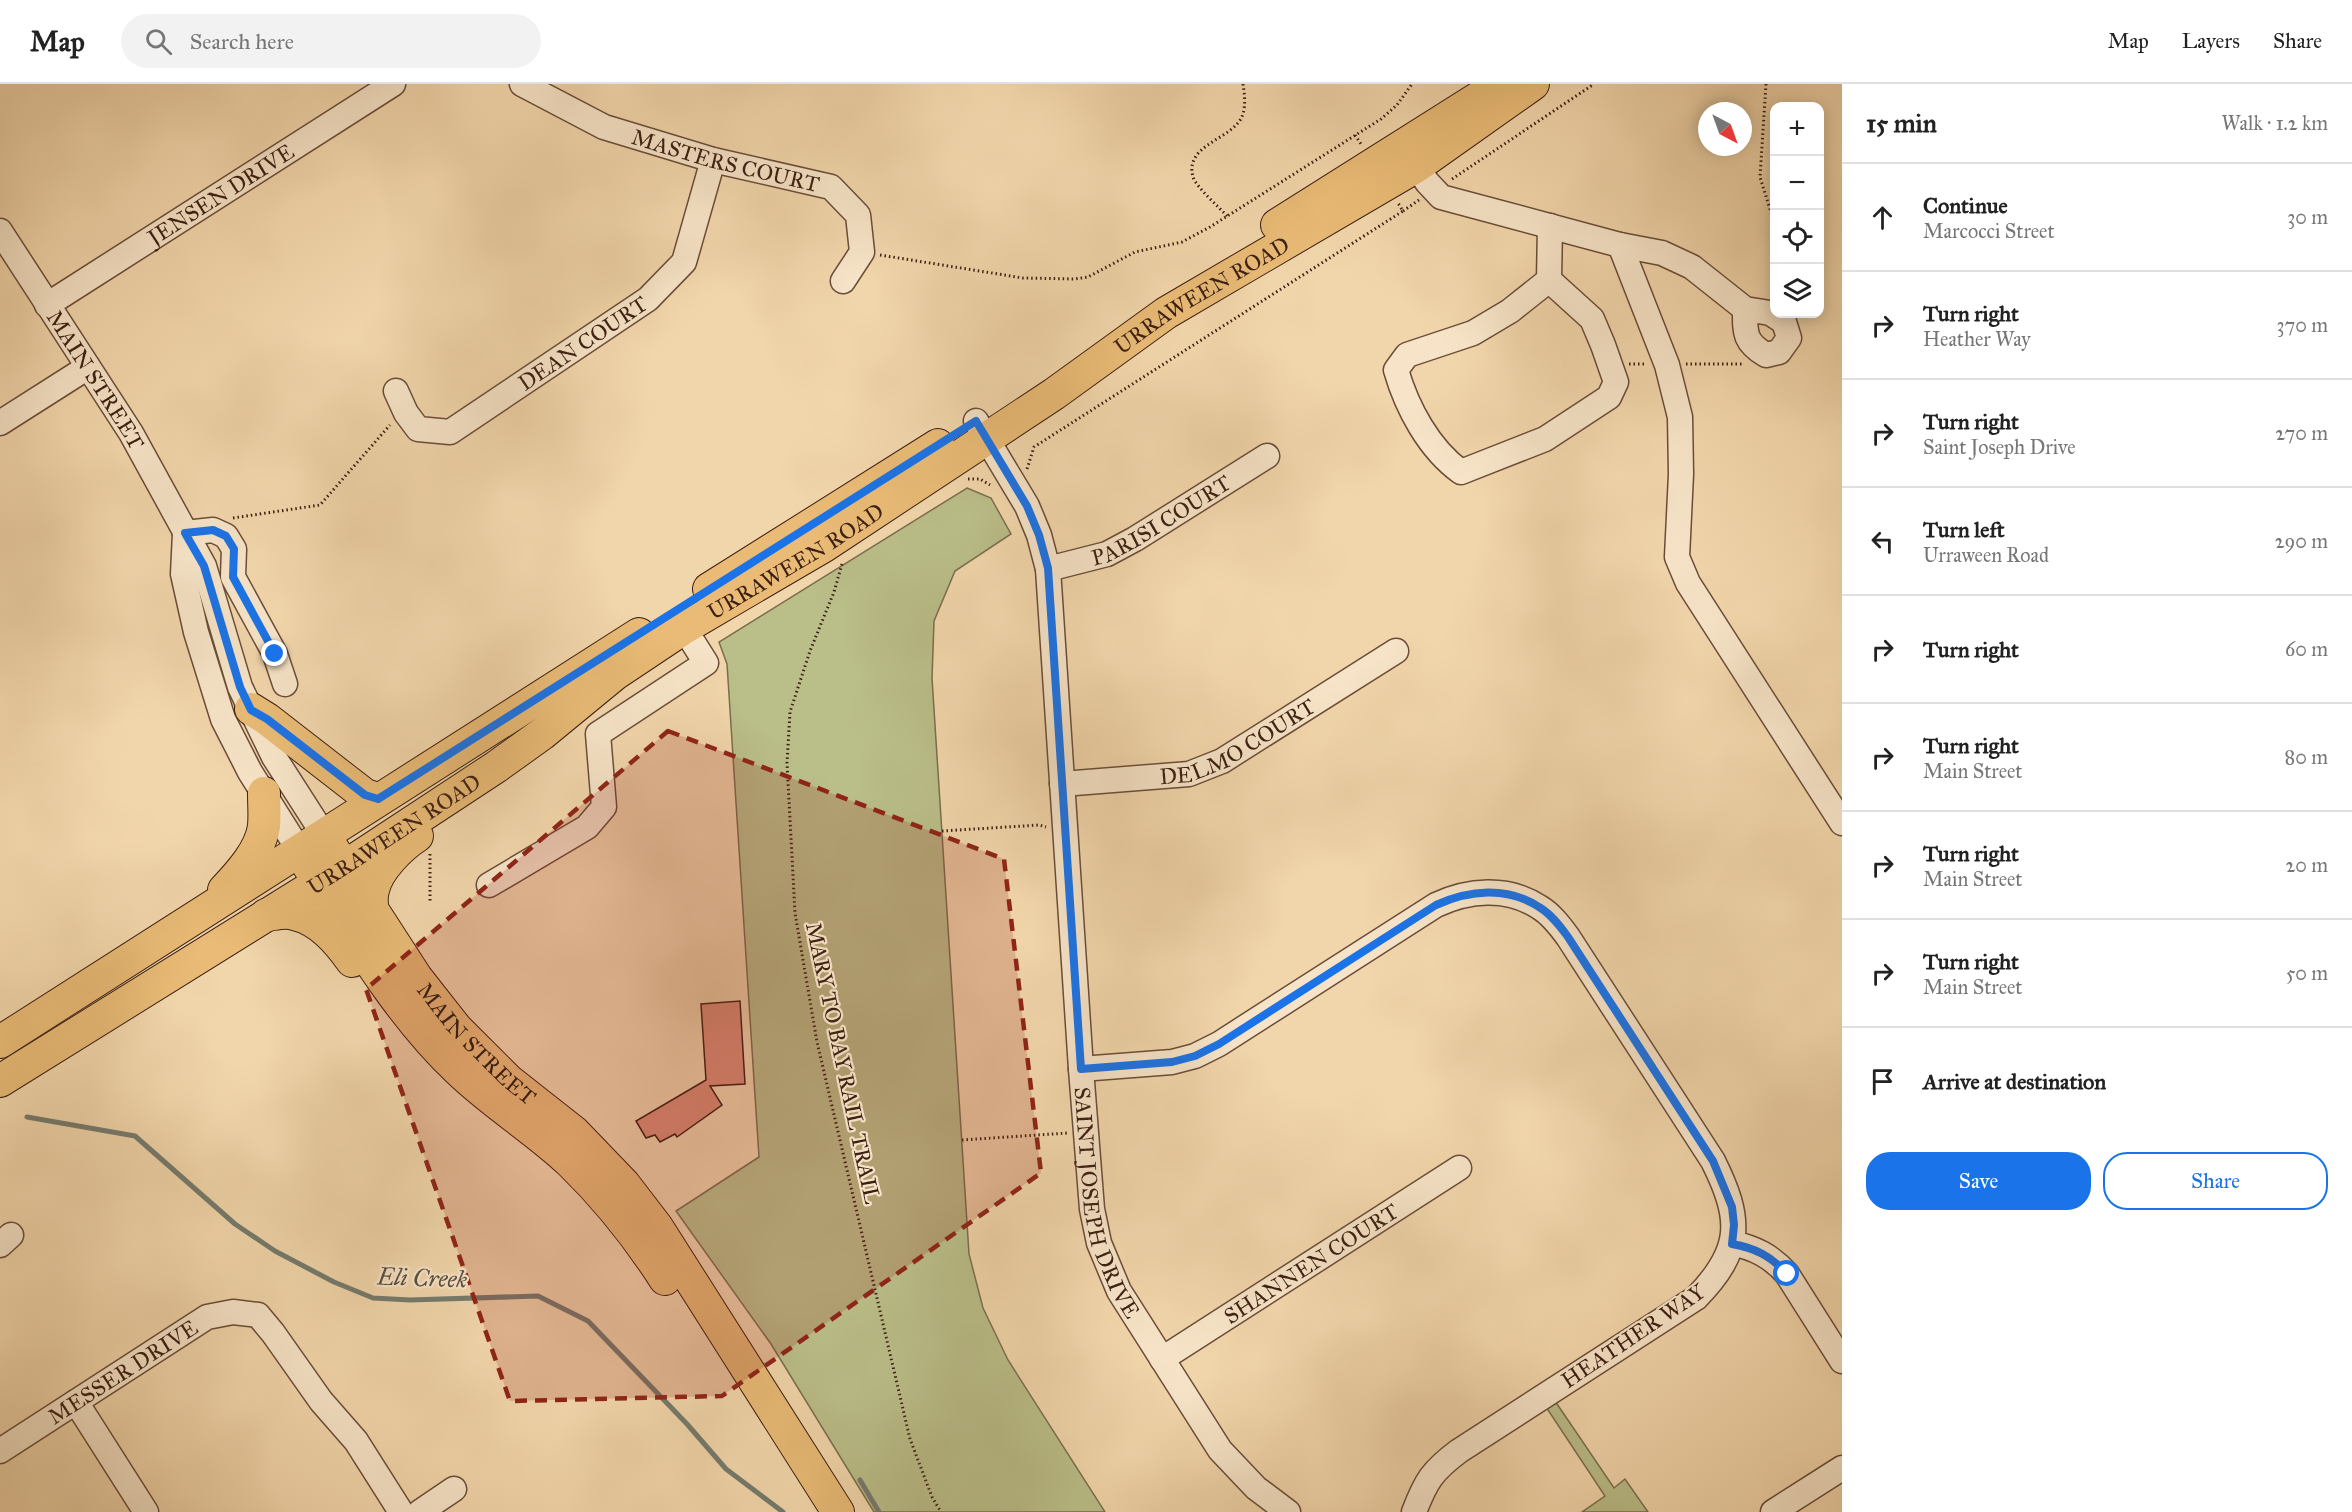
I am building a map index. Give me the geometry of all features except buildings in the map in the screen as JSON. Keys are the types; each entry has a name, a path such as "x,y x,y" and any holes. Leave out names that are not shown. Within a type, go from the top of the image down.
{"main road":[{"name":"URRAWEEN ROAD","path":"1418,167 1501,84"},
{"name":"URRAWEEN ROAD","path":"0,1042 378,799 982,430 1380,175 1418,167 1533,84"},
{"name":"URRAWEEN ROAD","path":"0,1081 332,874 542,734 615,675 684,628 824,546 982,430"},
{"path":"251,710 267,719 365,795 378,799"},
{"path":"372,909 373,890 392,859 413,838 506,778 542,734"},
{"path":"206,911 242,869 261,839 264,827 264,793"},
{"name":"MAIN STREET","path":"312,843 332,874 387,986 427,1038 458,1070 577,1169 606,1200 648,1253 813,1512"},
{"name":"MAIN STREET","path":"332,874 372,909 416,977 456,1028 508,1080 574,1132 624,1184 657,1227 838,1512"},
{"path":"266,915 292,913 310,920 325,930 342,947 408,1037 439,1071 478,1109 520,1121"}],"street":[{"name":"JENSEN DRIVE","path":"47,305 393,84"},
{"name":"MASTERS COURT","path":"522,84 604,127 713,160 831,187 858,215 862,252"},
{"name":"DEAN COURT","path":"396,391 406,413 418,429 450,432 648,299 684,262 713,160"},
{"path":"1418,167 1441,197 1620,245 1662,253 1692,267 1745,309 1770,313 1784,322 1789,338 1779,351 1766,355 1752,347 1745,330 1745,309"},
{"path":"1549,280 1510,311 1473,333 1407,355 1395,370 1402,391 1421,426 1444,460 1461,472 1545,439 1609,398 1616,382 1592,320 1549,280 1550,226"},
{"name":"MAIN STREET","path":"0,231 131,433 204,566 240,687 312,843"},
{"path":"1620,245 1667,365 1680,417 1681,474 1677,557 1688,583 1842,823"},
{"path":"843,282 862,252"},
{"path":"0,423 88,367"},
{"name":"SAINT JOSEPH DRIVE","path":"982,430 1027,506 1039,535 1048,568 1086,1137 1092,1209 1099,1242 1119,1291 1220,1450 1256,1488 1288,1512"},
{"name":"PARISI COURT","path":"1048,568 1107,554 1117,549 1267,456"},
{"path":"185,533 213,530 226,536 234,549 233,577 275,654 285,684"},
{"name":"MAIN STREET","path":"185,533 183,574 209,678 223,719 250,772 264,793 312,843"},
{"path":"489,885 587,826 604,807 598,734 706,663 684,628"},
{"name":"DELMO COURT","path":"1062,784 1189,774 1206,768 1254,741 1396,651"},
{"name":"HEATHER WAY","path":"1081,1069 1172,1062 1195,1056 1219,1044 1436,905 1456,896 1476,892 1499,893 1520,898 1539,906 1555,920 1568,937 1713,1161 1732,1207 1734,1225 1732,1244 1726,1262 1713,1281 1696,1298 1442,1464 1425,1482 1414,1512"},
{"name":"SHANNEN COURT","path":"1162,1359 1459,1168"},
{"path":"1732,1244 1763,1253 1776,1261 1787,1274 1842,1361"},
{"name":"MESSER DRIVE","path":"0,1451 207,1317 233,1312 258,1315 321,1401 356,1441 401,1512"},
{"path":"76,1402 146,1512"},
{"path":"1773,1512 1842,1468"},
{"path":"420,1512 454,1489"}],"path":[{"path":"1227,216 1193,179 1192,164 1196,154 1238,124 1244,109 1243,84"},
{"path":"862,252 1023,278 1088,278 1135,252 1182,242 1227,216 1381,119 1397,105 1412,84"},
{"path":"968,479 980,479 997,487 1012,480 1030,465 1030,456 1034,447 1402,211 1418,167 1594,84"},
{"path":"1766,84 1760,177 1770,210"},
{"path":"1355,135 1402,211"},
{"path":"1609,363 1758,364 1766,355"},
{"path":"225,519 320,505 384,429 406,413"},
{"name":"MARY TO BAY RAIL TRAIL","path":"843,559 834,592 810,651 790,712 787,764 795,913 817,1042 910,1439 932,1497 941,1512"},
{"path":"942,831 1039,825 1054,830 1065,830"},
{"path":"430,850 430,902"},
{"path":"962,1140 1065,1132 1075,1138 1086,1137"}],"highlighted area":[{"path":"668,731 1004,859 1041,1173 722,1396 510,1401 366,989"}],"green space":[{"path":"967,488 991,498 1011,534 955,571 934,621 932,678 969,1254 983,1308 1008,1360 1105,1512 874,1512 771,1344 676,1211 759,1157 727,664 719,642"},
{"path":"1555,1401 1614,1488 1625,1479 1648,1512 1582,1512 1605,1496 1546,1407"}],"waterway":[{"name":"Eli Creek","path":"27,1117 135,1136 235,1224 275,1251 334,1282 373,1298 410,1300 538,1296 588,1321 687,1424 726,1469 783,1512"},
{"name":"Eli Creek","path":"860,1480 879,1512"}],"route":[{"path":"275,654 233,577 234,549 226,536 213,530 185,533 204,566 240,687 251,710 267,719 365,795 378,799 976,421 1027,506 1039,535 1048,568 1081,1069 1172,1062 1195,1056 1219,1044 1436,905 1456,896 1476,892 1499,893 1520,898 1539,906 1555,920 1568,937 1713,1161 1732,1207 1734,1225 1732,1244 1763,1253 1776,1261 1787,1274"}]}
